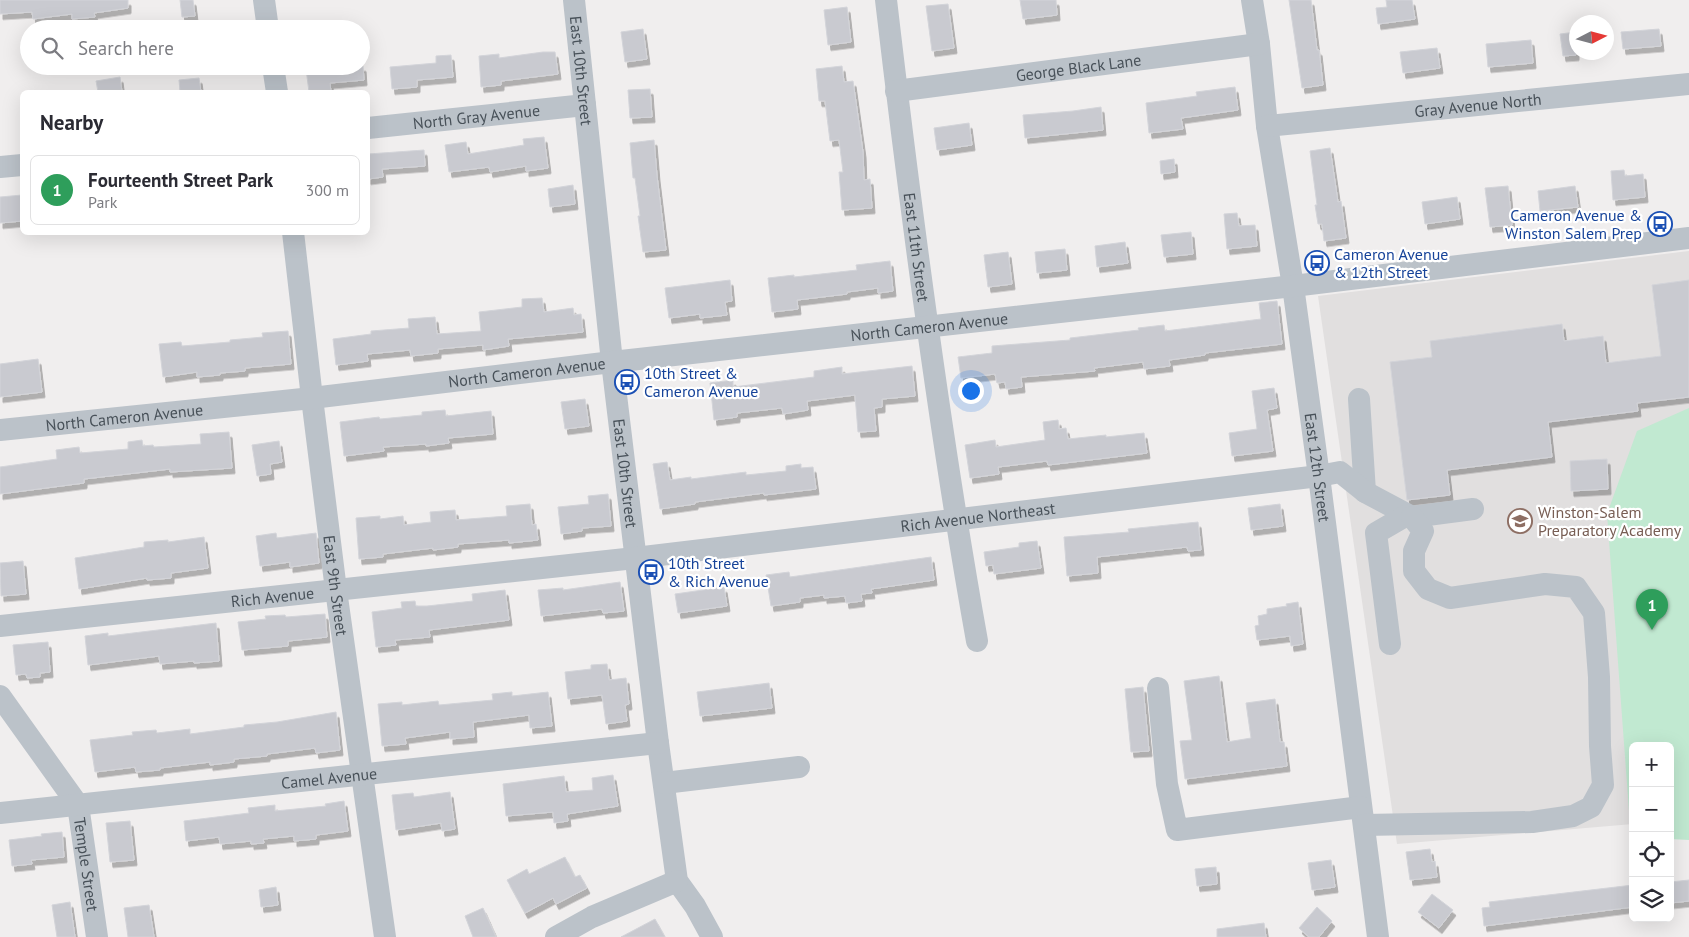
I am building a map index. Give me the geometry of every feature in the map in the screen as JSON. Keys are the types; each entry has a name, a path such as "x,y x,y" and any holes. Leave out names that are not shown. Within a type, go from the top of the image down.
{"street":[{"path":"264,0 267,20"},
{"name":"East 10th Street","path":"574,0 612,362 658,743 677,880 695,906 712,937"},
{"name":"East 11th Street","path":"886,0 927,326 955,520 977,641"},
{"name":"East 12th Street","path":"1252,0 1268,126 1293,286 1319,476 1378,937"},
{"name":"George Black Lane","path":"896,91 1259,44"},
{"path":"274,75 276,90"},
{"name":"Gray Avenue North","path":"1268,126 1689,84"},
{"name":"North Gray Avenue","path":"370,128 585,105"},
{"path":"0,167 20,164"},
{"name":"East 9th Street","path":"294,235 336,590 385,937"},
{"name":"North Cameron Avenue","path":"0,430 312,398 927,326 1293,286 1689,238"},
{"path":"1359,398 1366,492"},
{"name":"Rich Avenue Northeast","path":"635,558 1340,472 1366,492 1410,516"},
{"path":"1390,644 1376,533 1410,516 1474,509"},
{"path":"1158,688 1167,784 1177,830 1362,816 1532,822 1573,816 1591,807 1603,785 1600,746 1599,677 1594,613 1576,587 1545,584 1450,598 1428,589 1414,572 1414,551 1424,531 1410,516"},
{"name":"Rich Avenue","path":"0,626 635,558"},
{"name":"Temple Street","path":"0,696 78,805 97,937"},
{"name":"Camel Avenue","path":"0,813 658,743"},
{"path":"664,783 799,767"},
{"path":"556,937 592,917 677,880"}],"shaded area":[{"name":"Winston-Salem Preparatory Academy","path":"1689,251 1689,780 1674,753 1674,742 1629,742 1629,824 1397,844 1318,296"}],"green space":[{"path":"1689,408 1689,840 1674,839 1674,742 1629,742 1629,811 1607,514 1637,431"}],"building":[{"path":"0,0 128,0 128,8 94,13 95,17 72,19 72,14 33,19 32,12 0,14"},
{"path":"180,0 193,0 195,16 182,17"},
{"path":"1020,0 1056,0 1057,15 1023,19"},
{"path":"1289,0 1311,0 1323,85 1302,88"},
{"path":"1386,0 1412,0 1415,19 1378,24 1376,8 1387,7"},
{"path":"948,4 954,48 932,51 926,6"},
{"path":"847,7 851,42 828,45 824,10"},
{"path":"643,29 647,59 625,62 621,32"},
{"path":"1659,29 1661,46 1623,49 1621,32"},
{"path":"1569,33 1569,56 1563,56 1560,34"},
{"path":"1531,40 1533,63 1488,67 1486,44"},
{"path":"1437,48 1440,68 1403,73 1400,52"},
{"path":"555,52 558,74 501,81 501,85 481,87 479,56 499,54 499,58"},
{"path":"451,55 453,77 417,80 417,87 392,89 390,67 436,63 436,56"},
{"path":"842,66 844,82 853,81 863,152 864,180 870,179 872,208 842,210 839,172 843,172 839,140 830,141 825,101 819,101 816,69"},
{"path":"307,75 364,75 364,80 330,83 331,90 309,90"},
{"path":"120,77 122,90 98,90 96,81"},
{"path":"199,78 201,90 180,90 179,80"},
{"path":"1235,87 1238,110 1181,118 1183,129 1149,133 1146,103 1197,96 1196,92"},
{"path":"650,89 652,117 630,118 628,90"},
{"path":"1101,107 1103,130 1025,138 1023,115"},
{"path":"969,123 972,145 937,150 934,128"},
{"path":"544,137 548,168 526,171 526,166 490,172 489,167 449,172 445,145 466,142 468,154 524,145 523,139"},
{"path":"654,140 666,250 643,252 630,143"},
{"path":"1330,148 1338,202 1341,201 1346,238 1324,241 1322,224 1318,224 1315,205 1317,205 1310,151"},
{"path":"424,150 425,166 382,169 383,177 370,179 370,154"},
{"path":"1174,159 1175,172 1161,174 1160,161"},
{"path":"1624,170 1625,176 1643,174 1645,197 1613,200 1611,171"},
{"path":"573,185 575,204 550,207 548,189"},
{"path":"1508,186 1512,225 1490,227 1485,188"},
{"path":"1575,186 1578,207 1540,211 1538,191"},
{"path":"20,195 20,221 0,223 0,197"},
{"path":"1457,197 1460,219 1425,224 1422,202"},
{"path":"1237,213 1239,226 1255,225 1257,246 1227,249 1224,214"},
{"path":"1191,232 1193,254 1164,257 1161,235"},
{"path":"1125,242 1128,263 1097,267 1095,246"},
{"path":"1065,249 1067,270 1037,273 1035,252"},
{"path":"1008,252 1012,284 988,287 984,255"},
{"path":"890,261 893,291 878,293 878,288 797,300 798,309 772,312 768,278 857,270 856,265"},
{"path":"730,280 732,301 725,302 727,315 700,318 700,314 669,318 665,288"},
{"path":"1689,280 1689,397 1637,403 1638,411 1548,422 1552,457 1447,470 1450,495 1407,500 1390,362 1432,357 1430,341 1562,324 1564,341 1603,336 1606,363 1661,356 1652,285"},
{"path":"542,298 544,312 573,308 574,315 581,314 583,332 508,339 509,346 483,350 483,345 438,349 438,353 411,356 410,350 367,354 368,361 336,365 333,339 371,334 371,331 409,328 408,319 435,317 437,334 481,331 479,312 522,307 522,299"},
{"path":"1277,301 1282,344 1205,353 1205,355 1169,360 1170,366 1144,369 1143,362 1094,368 1095,371 1021,377 1022,387 1006,389 1005,382 997,383 995,374 961,378 958,357 992,353 992,346 1070,340 1070,338 1139,330 1138,328 1164,325 1165,331 1261,319 1259,303"},
{"path":"288,331 291,364 245,368 245,371 220,373 220,375 197,377 197,372 163,377 159,344 181,342 182,346 230,342 230,340 263,337 262,333"},
{"path":"38,359 42,392 0,397 0,364"},
{"path":"912,366 915,396 882,399 882,407 874,408 876,431 858,432 855,395 807,401 808,410 783,414 782,408 737,413 737,417 714,420 710,383 733,380 733,387 814,377 814,371 842,367 842,374"},
{"path":"1274,388 1277,408 1267,410 1273,451 1232,456 1229,433 1257,429 1252,391"},
{"path":"585,399 589,426 565,429 561,402"},
{"path":"445,410 446,416 491,411 493,434 448,438 449,443 426,446 426,444 383,447 384,451 344,456 340,422 379,417 380,419 422,415 422,412"},
{"path":"1058,420 1059,429 1066,428 1068,439 1144,433 1147,453 1048,465 1047,461 998,467 999,474 970,478 965,445 995,440 996,447 1045,440 1043,422"},
{"path":"229,432 232,468 170,472 170,469 84,479 84,483 0,494 0,467 57,459 56,450 79,447 80,453 128,449 128,442 142,440 143,446 153,445 154,447 201,444 200,434"},
{"path":"279,441 282,462 270,464 271,474 257,476 252,445"},
{"path":"1607,459 1608,489 1571,491 1570,461"},
{"path":"667,462 670,480 746,472 746,475 786,471 786,466 801,464 801,468 813,467 816,489 764,495 764,493 695,502 695,504 660,509 653,464"},
{"path":"608,494 611,526 582,528 582,531 561,534 558,507 589,504 588,496"},
{"path":"530,504 532,525 536,524 538,540 509,543 509,540 458,544 458,547 383,554 383,557 359,559 356,518 380,516 380,519 403,516 404,525 431,522 430,512 455,510 456,520 507,516 506,506"},
{"path":"1280,504 1283,526 1251,530 1248,508"},
{"path":"1198,522 1201,550 1188,551 1187,547 1097,557 1098,573 1067,576 1064,537 1129,532 1128,529"},
{"path":"276,533 277,538 316,533 319,563 290,567 290,562 260,566 256,536"},
{"path":"204,537 208,568 171,573 171,578 147,580 147,578 79,589 75,558 144,547 144,542 168,540 168,542"},
{"path":"1037,541 1041,568 994,574 993,565 986,566 984,552 1019,547 1019,543"},
{"path":"931,557 934,580 871,589 872,593 861,594 862,601 846,603 845,596 824,598 824,595 800,598 800,602 771,606 766,575 789,572 790,577"},
{"path":"23,561 26,594 1,596 0,563"},
{"path":"620,582 624,611 603,613 602,609 541,616 538,590 563,588 563,590"},
{"path":"724,587 727,606 678,613 675,594"},
{"path":"505,590 509,620 429,630 430,637 395,640 396,645 376,647 372,612 402,608 401,602 415,601 416,606 427,606 473,601 472,594"},
{"path":"1298,602 1303,644 1291,646 1290,636 1257,640 1255,626 1259,625 1258,616 1267,614 1267,609"},
{"path":"325,614 327,637 288,641 288,646 242,650 238,622 266,619 265,616 285,615 286,617"},
{"path":"216,623 219,661 160,664 159,656 88,665 85,636 108,633 108,636"},
{"path":"48,642 50,672 40,673 40,677 27,678 26,674 16,675 13,645"},
{"path":"607,664 609,680 626,678 629,704 625,705 627,721 606,724 602,695 568,699 565,672 591,669 591,665"},
{"path":"1219,676 1227,742 1251,738 1246,703 1275,699 1280,742 1284,742 1287,766 1185,779 1180,741 1192,740 1184,681"},
{"path":"769,683 772,708 700,716 697,692"},
{"path":"1143,687 1149,751 1131,752 1125,689"},
{"path":"512,692 512,696 548,692 552,726 530,728 529,715 473,722 474,737 450,739 450,732 405,738 406,744 382,746 378,704 402,702 402,705 438,701 439,705 493,700 492,694"},
{"path":"336,712 340,750 316,753 315,748 234,759 234,762 210,765 210,762 160,768 160,770 136,772 135,767 95,772 90,740 133,735 132,732 156,730 157,733 190,729 190,734"},
{"path":"613,775 618,806 567,814 568,821 554,823 553,812 506,816 503,784 564,776 566,792 593,790 592,778"},
{"path":"450,792 455,829 442,831 441,823 396,830 392,795 413,793 414,797"},
{"path":"344,801 348,831 316,835 316,839 294,841 294,836 263,839 264,843 251,844 251,841 220,844 219,837 186,841 184,821 249,813 248,808 275,805 275,811 326,806 325,804"},
{"path":"130,821 134,860 110,862 106,823"},
{"path":"62,832 64,857 31,860 32,864 12,866 9,840"},
{"path":"1430,849 1432,862 1435,861 1437,877 1410,880 1406,852"},
{"path":"565,857 575,877 580,875 587,888 556,904 553,898 525,913 507,880 527,869 529,874"},
{"path":"1331,860 1335,887 1312,890 1308,863"},
{"path":"1216,867 1217,884 1197,886 1195,869"},
{"path":"1689,880 1689,901 1674,903 1674,882"},
{"path":"1629,885 1629,908 1484,926 1482,908 1490,907 1489,902"},
{"path":"276,887 278,905 261,907 259,890"},
{"path":"1432,894 1453,910 1439,928 1418,912"},
{"path":"70,902 75,937 57,937 52,905"},
{"path":"149,905 154,937 128,937 124,908"},
{"path":"1317,907 1332,921 1319,937 1309,937 1299,928"},
{"path":"483,908 496,937 473,937 465,916"},
{"path":"655,919 665,937 621,937"},
{"path":"1264,923 1266,937 1217,937 1217,929"}],"place":[{"name":"Cameron Avenue & Winston Salem Prep","path":"1660,224"},
{"name":"Cameron Avenue & 12th Street","path":"1317,263"},
{"name":"10th Street & Cameron Avenue","path":"627,382"},
{"name":"Winston-Salem Preparatory Academy","path":"1520,521"},
{"name":"10th Street & Rich Avenue","path":"651,572"},
{"name":"Fourteenth Street Park","path":"1652,630"}]}
